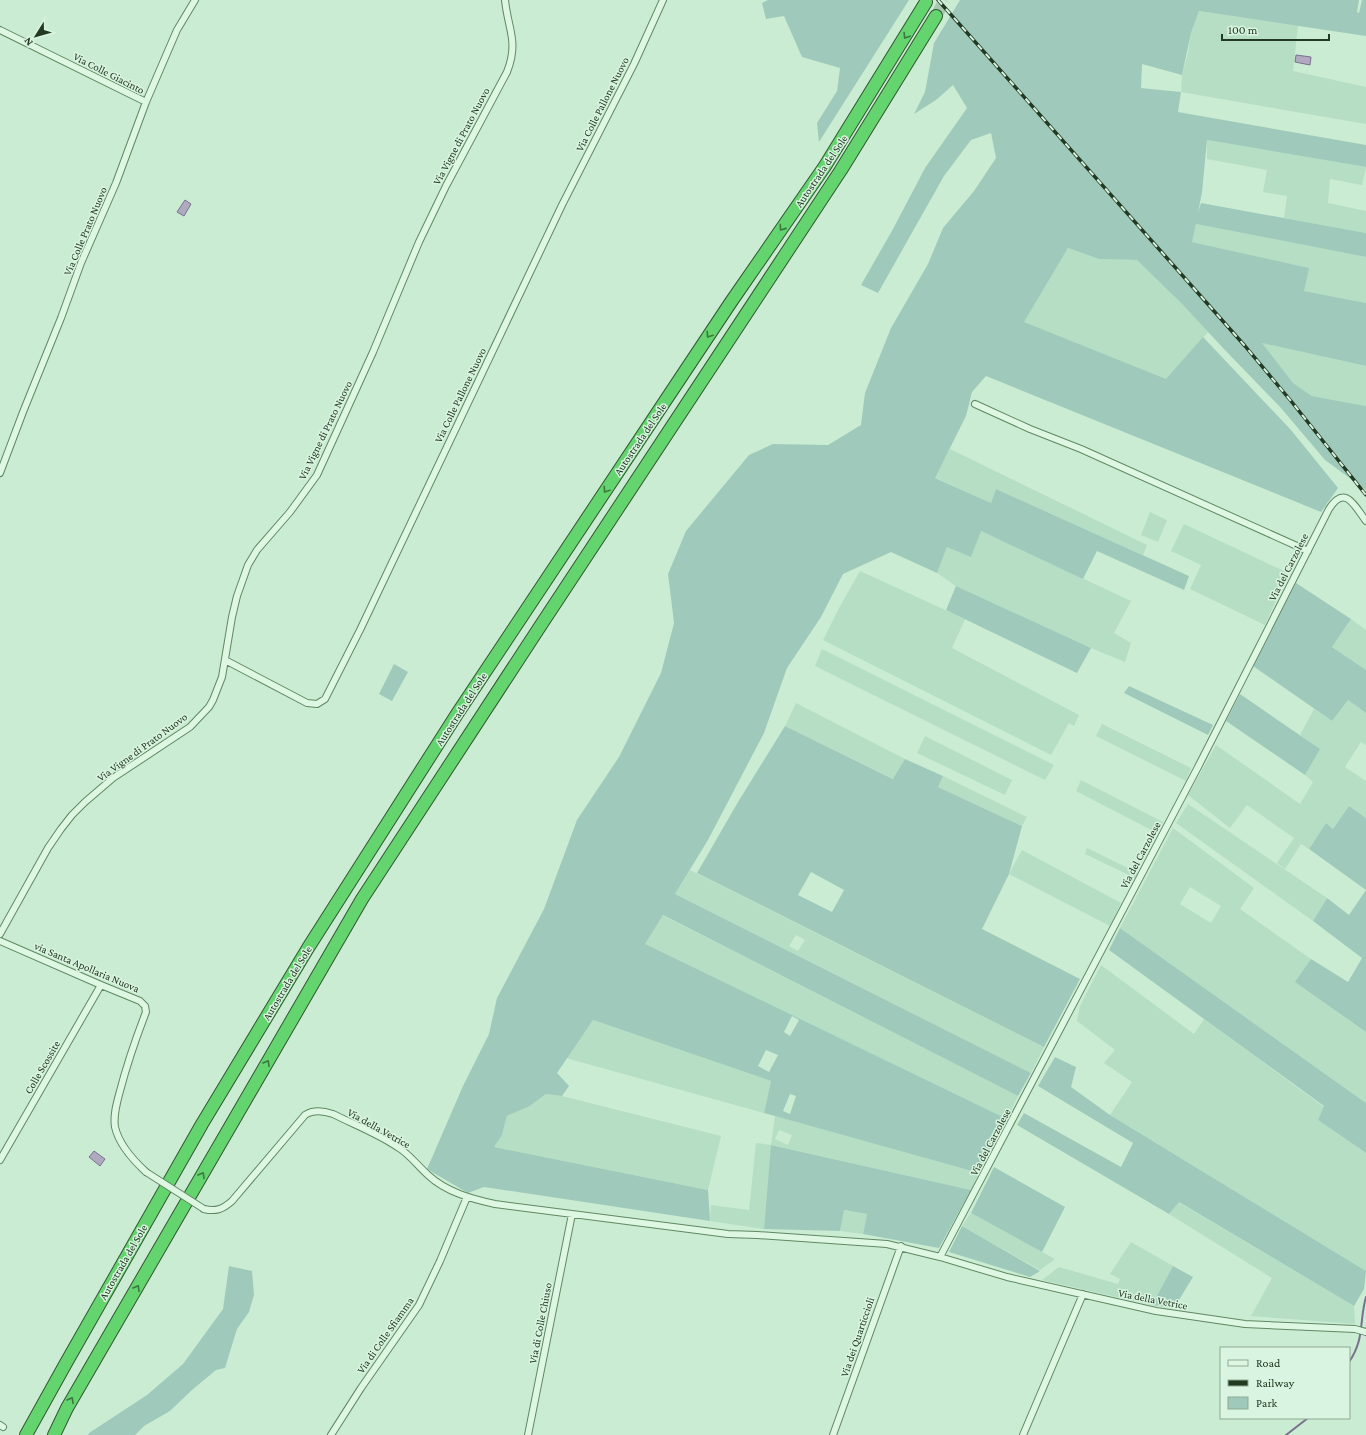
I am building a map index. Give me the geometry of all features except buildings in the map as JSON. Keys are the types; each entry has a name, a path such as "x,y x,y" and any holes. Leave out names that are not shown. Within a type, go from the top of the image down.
{"highway":[{"name":"Autostrada del Sole","path":"26,1435 202,1124 308,948 470,694 731,302 826,166 926,2"},
{"name":"Autostrada del Sole","path":"54,1435 67,1408 362,899 543,621 841,170 936,16"}],"street":[{"name":"Via Colle Prato Nuovo","path":"0,473 53,339 81,263 116,183 146,102 177,30 195,0"},
{"name":"Via Vigne di Prato Nuovo","path":"0,934 48,848 72,815 114,778 190,727 213,700 220,685 232,617 237,596 248,565 257,550 294,508 317,475 367,365 419,242 446,186 507,72 513,46 505,0"},
{"name":"Via Colle Pallone Nuovo","path":"225,660 307,704 317,704 324,699 360,630 562,205 634,64 663,0"},
{"name":"Via Colle Giacinto","path":"0,30 146,102"},
{"path":"975,404 1030,429 1081,449 1308,551"},
{"name":"Via del Carzolese","path":"940,1257 1194,774 1329,509 1334,501 1340,497 1346,497 1366,521"},
{"name":"via Santa Apollaria Nuova","path":"0,941 140,1001 146,1007 146,1012 127,1063 116,1106 114,1120 117,1133 133,1159 146,1172 204,1209 212,1211 219,1210 232,1201 305,1115 308,1112 316,1111"},
{"name":"Colle Scossite","path":"0,1160 101,985"},
{"name":"Via della Vetrice","path":"316,1111 325,1111 333,1114 398,1147 412,1158 434,1180 445,1187 467,1197 495,1204 728,1234 888,1244 901,1246 1007,1277 1156,1311 1225,1322 1295,1327 1358,1329 1366,1332"},
{"name":"Via di Colle Sfiamma","path":"330,1435 419,1305 440,1261 467,1197"},
{"name":"Via di Colle Chiuso","path":"528,1435 572,1214"},
{"name":"Via dei Quarticcioli","path":"833,1435 901,1246"},
{"path":"1023,1435 1083,1294"}],"green space":[{"path":"768,0 909,0 819,142 817,123 837,91 840,68 802,57 784,16 766,19 762,3"},
{"path":"960,0 1359,0 1357,12 1359,13 1362,0 1366,0 1366,36 1199,11 1191,33 1182,75 1142,64 1141,88 1181,92 1178,112 1366,145 1366,167 1207,140 1202,192 1198,213 1201,203 1366,233 1366,257 1196,224 1192,242 1309,268 1304,291 1366,303 1366,366 1262,343 1293,383 1312,396 1366,406 1366,490 1325,460 1281,408 1181,303 1137,260 1099,259 1068,248 1024,322 1166,379 1203,337 1291,430 1338,488 1321,512 986,376 972,392 966,416 935,478 991,503 996,489 1189,576 1184,590 1097,551 1083,579 981,531 971,557 947,547 937,573 891,552 843,574 821,617 787,668 764,733 708,840 675,894 1031,1073 1018,1096 663,915 645,944 1007,1119 979,1173 764,1113 771,1081 593,1020 557,1073 569,1086 562,1096 546,1094 530,1106 507,1116 502,1135 494,1147 708,1190 710,1221 484,1187 468,1193 427,1169 463,1086 489,1034 497,998 544,909 577,820 619,757 661,673 674,623 668,574 686,531 749,455 773,444 828,445 861,425 865,393 891,328 928,264 943,228 974,191 996,158 991,133 971,140 944,176 878,293 861,285 925,168 967,108 953,85 936,100 914,114 925,92 934,43","holes":["792,1016 799,1020 790,1036 784,1032","766,1050 778,1055 769,1072 758,1066","790,1094 796,1096 790,1114 783,1111"]},
{"path":"1199,11 1298,26 1293,71 1366,87 1366,124 1181,92 1182,75 1188,53 1191,33"},
{"path":"1207,140 1366,167 1362,185 1330,179 1328,203 1366,211 1366,233 1284,218 1287,196 1263,192 1267,170 1207,159"},
{"path":"1196,224 1366,257 1366,303 1303,291 1308,268 1192,242"},
{"path":"1068,248 1099,259 1137,260 1208,332 1167,380 1023,322"},
{"path":"1258,342 1366,366 1366,406 1312,396 1293,383"},
{"path":"950,449 1147,545 1143,555 996,489 991,503 934,477"},
{"path":"1150,512 1167,520 1158,542 1141,535"},
{"path":"1184,524 1288,573 1265,625 1190,589 1201,565 1171,551"},
{"path":"981,531 1131,601 1114,633 1131,643 1125,662 956,586 937,573 947,547"},
{"path":"860,571 965,619 952,648 1079,715 1074,726 1069,723 1051,755 823,640"},
{"path":"1296,583 1351,619 1332,647 1366,670 1366,713 1348,700 1332,721 1253,666"},
{"path":"956,586 1091,648 1077,673 946,610"},
{"path":"1351,619 1366,630 1366,670 1332,647"},
{"path":"822,649 1054,765 1045,780 815,666"},
{"path":"394,664 408,672 392,701 379,694"},
{"path":"1129,686 1213,725 1208,735 1124,693"},
{"path":"1240,694 1320,749 1305,775 1226,721"},
{"path":"1348,700 1366,713 1366,745 1361,742 1345,767 1366,781 1366,818 1349,806 1333,829 1326,823 1309,849 1301,844 1285,869 1277,863 1294,838 1247,805 1230,828 1188,795 1216,745 1300,804 1313,782 1305,775 1319,749 1300,735 1314,709 1332,721"},
{"path":"796,703 905,759 894,779 785,726"},
{"path":"1102,724 1191,768 1186,781 1096,736"},
{"path":"785,726 893,779 905,759 943,776 938,787 1022,826 1009,874 982,929 1080,979 1044,1047 697,873 738,802","holes":["811,872 844,890 832,912 798,895"]},
{"path":"925,736 1012,780 1005,795 917,753"},
{"path":"943,776 1027,817 1022,826 938,787"},
{"path":"1081,780 1163,822 1157,833 1076,791"},
{"path":"1188,804 1327,898 1313,921 1176,823"},
{"path":"1349,806 1366,818 1366,890 1309,849 1326,823 1333,829"},
{"path":"1173,828 1254,888 1240,909 1311,959 1296,982 1366,1032 1366,1103 1120,928","holes":["1190,887 1221,906 1211,923 1180,904"]},
{"path":"1087,848 1138,873 1135,878 1085,854"},
{"path":"1022,850 1121,903 1110,926 1009,874"},
{"path":"690,870 1044,1047 1031,1073 675,894","holes":["796,935 805,940 798,951 789,946"]},
{"path":"1366,890 1366,1032 1295,982 1311,959 1348,982 1362,958 1313,921 1327,898 1349,915"},
{"path":"662,915 1018,1096 1007,1119 644,944"},
{"path":"1120,928 1366,1103 1366,1153 1318,1120 1324,1106 1109,950"},
{"path":"1101,965 1194,1034 1204,1019 1324,1107 1318,1120 1366,1153 1366,1271 1110,1115 1132,1082 1104,1063 1115,1050 1077,1021 1080,1006"},
{"path":"593,1020 771,1081 764,1113 566,1058"},
{"path":"1055,1057 1076,1067 1071,1087 1110,1115 1366,1271 1364,1289 1354,1306 1179,1202 1169,1214 1017,1125 1024,1113 1121,1167 1133,1143 1038,1086"},
{"path":"546,1094 562,1096 721,1136 708,1190 494,1147 502,1135 507,1116 530,1106"},
{"path":"775,1116 979,1173 971,1190 772,1145 764,1229 710,1221 711,1205 749,1210 756,1143 771,1145","holes":["779,1130 792,1135 788,1145 775,1139"]},
{"path":"771,1145 971,1190 939,1248 863,1234 867,1214 844,1210 840,1231 764,1229"},
{"path":"994,1167 1065,1207 1042,1252 971,1213"},
{"path":"1178,1202 1354,1306 1355,1324 1251,1316 1272,1278 1169,1214"},
{"path":"843,1210 867,1214 863,1234 840,1231"},
{"path":"971,1213 1055,1259 1040,1270 962,1226"},
{"path":"962,1226 1040,1271 1030,1277 949,1252"},
{"path":"1131,1242 1173,1266 1152,1305 1042,1280 1059,1267 1118,1284 1120,1279 1110,1274"},
{"path":"229,1266 252,1271 254,1295 249,1312 237,1329 225,1368 216,1370 170,1411 144,1426 135,1435 88,1435 147,1395 183,1364 223,1309"},
{"path":"1173,1266 1193,1277 1174,1308 1152,1305"}],"shaded area":[{"path":"1296,55 1311,57 1310,65 1295,62"},
{"path":"185,200 191,204 184,216 177,212"},
{"path":"94,1151 105,1159 100,1166 89,1157"}],"waterway":[{"path":"1350,1360 1360,1338 1366,1297"},
{"path":"1286,1435 1307,1419"}],"tunnel":[{"path":"936,16 945,0"}],"railway":[{"path":"938,0 1245,346 1366,495"}]}
